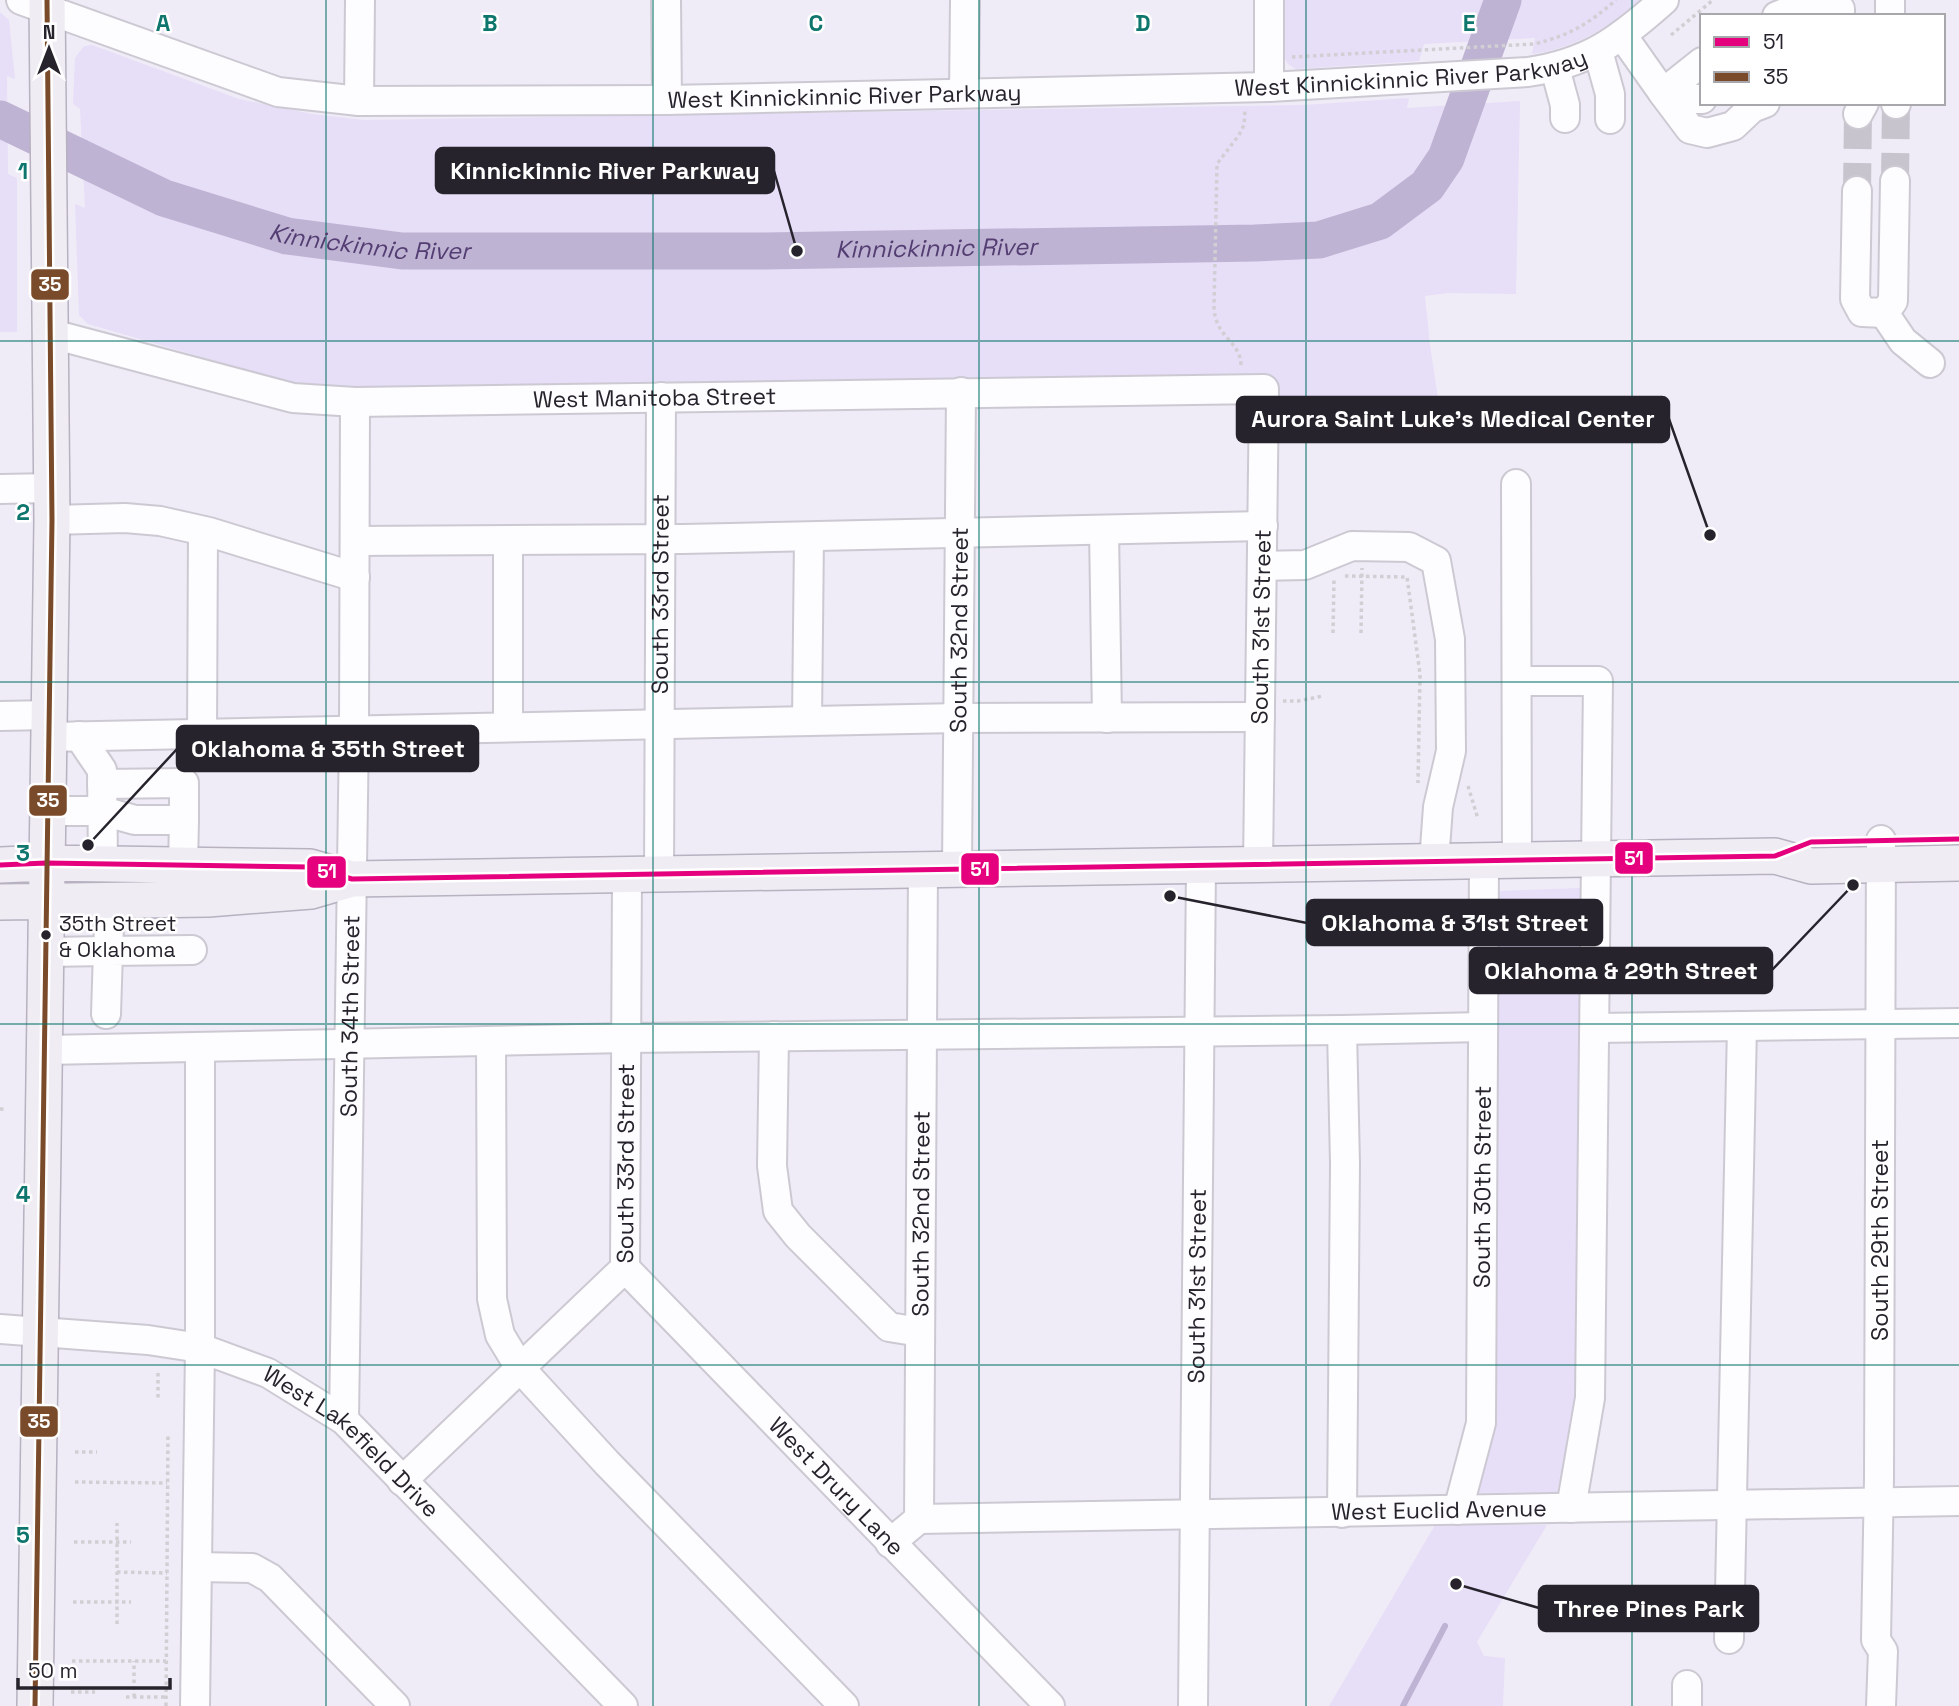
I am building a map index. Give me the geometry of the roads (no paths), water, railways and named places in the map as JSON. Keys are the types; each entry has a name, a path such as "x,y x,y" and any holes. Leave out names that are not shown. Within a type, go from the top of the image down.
{"main road":[{"path":"35,1706 46,1050 47,811 59,729 51,504 52,334 47,96 38,4"},
{"path":"0,902 208,899 311,891 352,879 1775,856 1811,866 1959,839"},
{"path":"1881,852 1959,863"},
{"path":"0,865 46,863 310,867 352,879"}],"street":[{"path":"359,101 360,0"},
{"path":"666,0 667,100"},
{"path":"964,93 965,0"},
{"path":"1269,0 1269,88"},
{"name":"West Kinnickinnic River Parkway","path":"38,4 278,92 359,101 667,100 1269,88 1414,80 1542,70 1578,61 1622,36 1664,0"},
{"path":"1782,14 1818,0"},
{"path":"1825,0 1840,9 1840,14"},
{"path":"1622,36 1690,129 1707,133 1733,126 1749,105"},
{"path":"1598,51 1610,94 1610,119"},
{"path":"1666,96 1700,64"},
{"path":"1542,70 1565,105 1565,118"},
{"path":"1666,96 1700,99"},
{"path":"1889,307 1862,312 1855,299 1857,198 1895,193 1889,307 1903,341 1930,351"},
{"name":"West Manitoba Street","path":"52,334 293,398 355,402 961,392 1253,381"},
{"name":"South 31st Street","path":"1253,381 1263,526 1258,866"},
{"name":"South 32nd Street","path":"957,868 961,392"},
{"name":"South 33rd Street","path":"402,1481 625,1268 627,1038 659,723 661,397"},
{"name":"South 34th Street","path":"344,1420 354,730 355,402"},
{"name":"South 30th Street","path":"1458,1510 1481,1423 1483,1027 1517,681 1516,484"},
{"path":"0,489 51,504 160,521 203,531 355,577"},
{"path":"355,541 660,540 1263,526"},
{"path":"1104,530 1107,718"},
{"path":"202,733 203,531"},
{"path":"807,721 809,537"},
{"path":"508,726 509,541"},
{"path":"1262,566 1305,565 1352,545 1409,547 1436,561 1450,639 1451,751 1438,807 1434,862"},
{"path":"1517,681 1598,681 1590,1398 1571,1508"},
{"path":"0,716 59,729 202,733 959,718 1107,718 1260,709"},
{"path":"59,729 102,770 103,864"},
{"path":"47,811 184,783 183,865"},
{"path":"102,798 135,820 184,820"},
{"name":"South 29th Street","path":"1881,852 1875,1640 1883,1651 1881,1706"},
{"name":"South 31st Street","path":"1193,1706 1201,866"},
{"name":"South 32nd Street","path":"919,1520 923,869"},
{"path":"106,1014 110,901"},
{"path":"46,952 192,950"},
{"path":"1595,1028 1959,1023"},
{"path":"1729,1639 1742,1026"},
{"path":"46,1050 627,1038 1483,1027"},
{"path":"1342,1030 1345,1178 1342,1513"},
{"path":"774,1036 772,1166 778,1211 798,1236 889,1327 920,1332"},
{"path":"491,1041 492,1299 500,1335 520,1368 607,1464 844,1706"},
{"path":"195,1706 200,1348 200,1047"},
{"name":"West Drury Lane","path":"625,1268 1050,1706"},
{"name":"West Lakefield Drive","path":"0,1329 148,1340 200,1348 268,1373 344,1420 623,1706"},
{"name":"West Euclid Avenue","path":"919,1520 1959,1501"},
{"path":"890,1543 919,1520"},
{"path":"197,1567 252,1568 271,1578 395,1706"}],"waterway":[{"name":"Kinnickinnic River","path":"0,119 164,198 287,236 402,251 765,251 1319,240 1380,221 1427,186 1446,158 1503,0"},
{"path":"1403,1706 1445,1626"}],"tunnel":[{"path":"1895,181 1896,105"},
{"path":"1857,191 1858,114"}],"place":[{"name":"Kinnickinnic River Parkway","path":"797,251"},
{"name":"Aurora Saint Luke's Medical Center","path":"1710,535"},
{"name":"Oklahoma & 35th Street","path":"88,845"},
{"name":"Oklahoma & 29th Street","path":"1853,885"},
{"name":"Oklahoma & 31st Street","path":"1170,896"},
{"name":"35th Street & Oklahoma","path":"46,935"},
{"name":"Three Pines Park","path":"1456,1584"}]}
